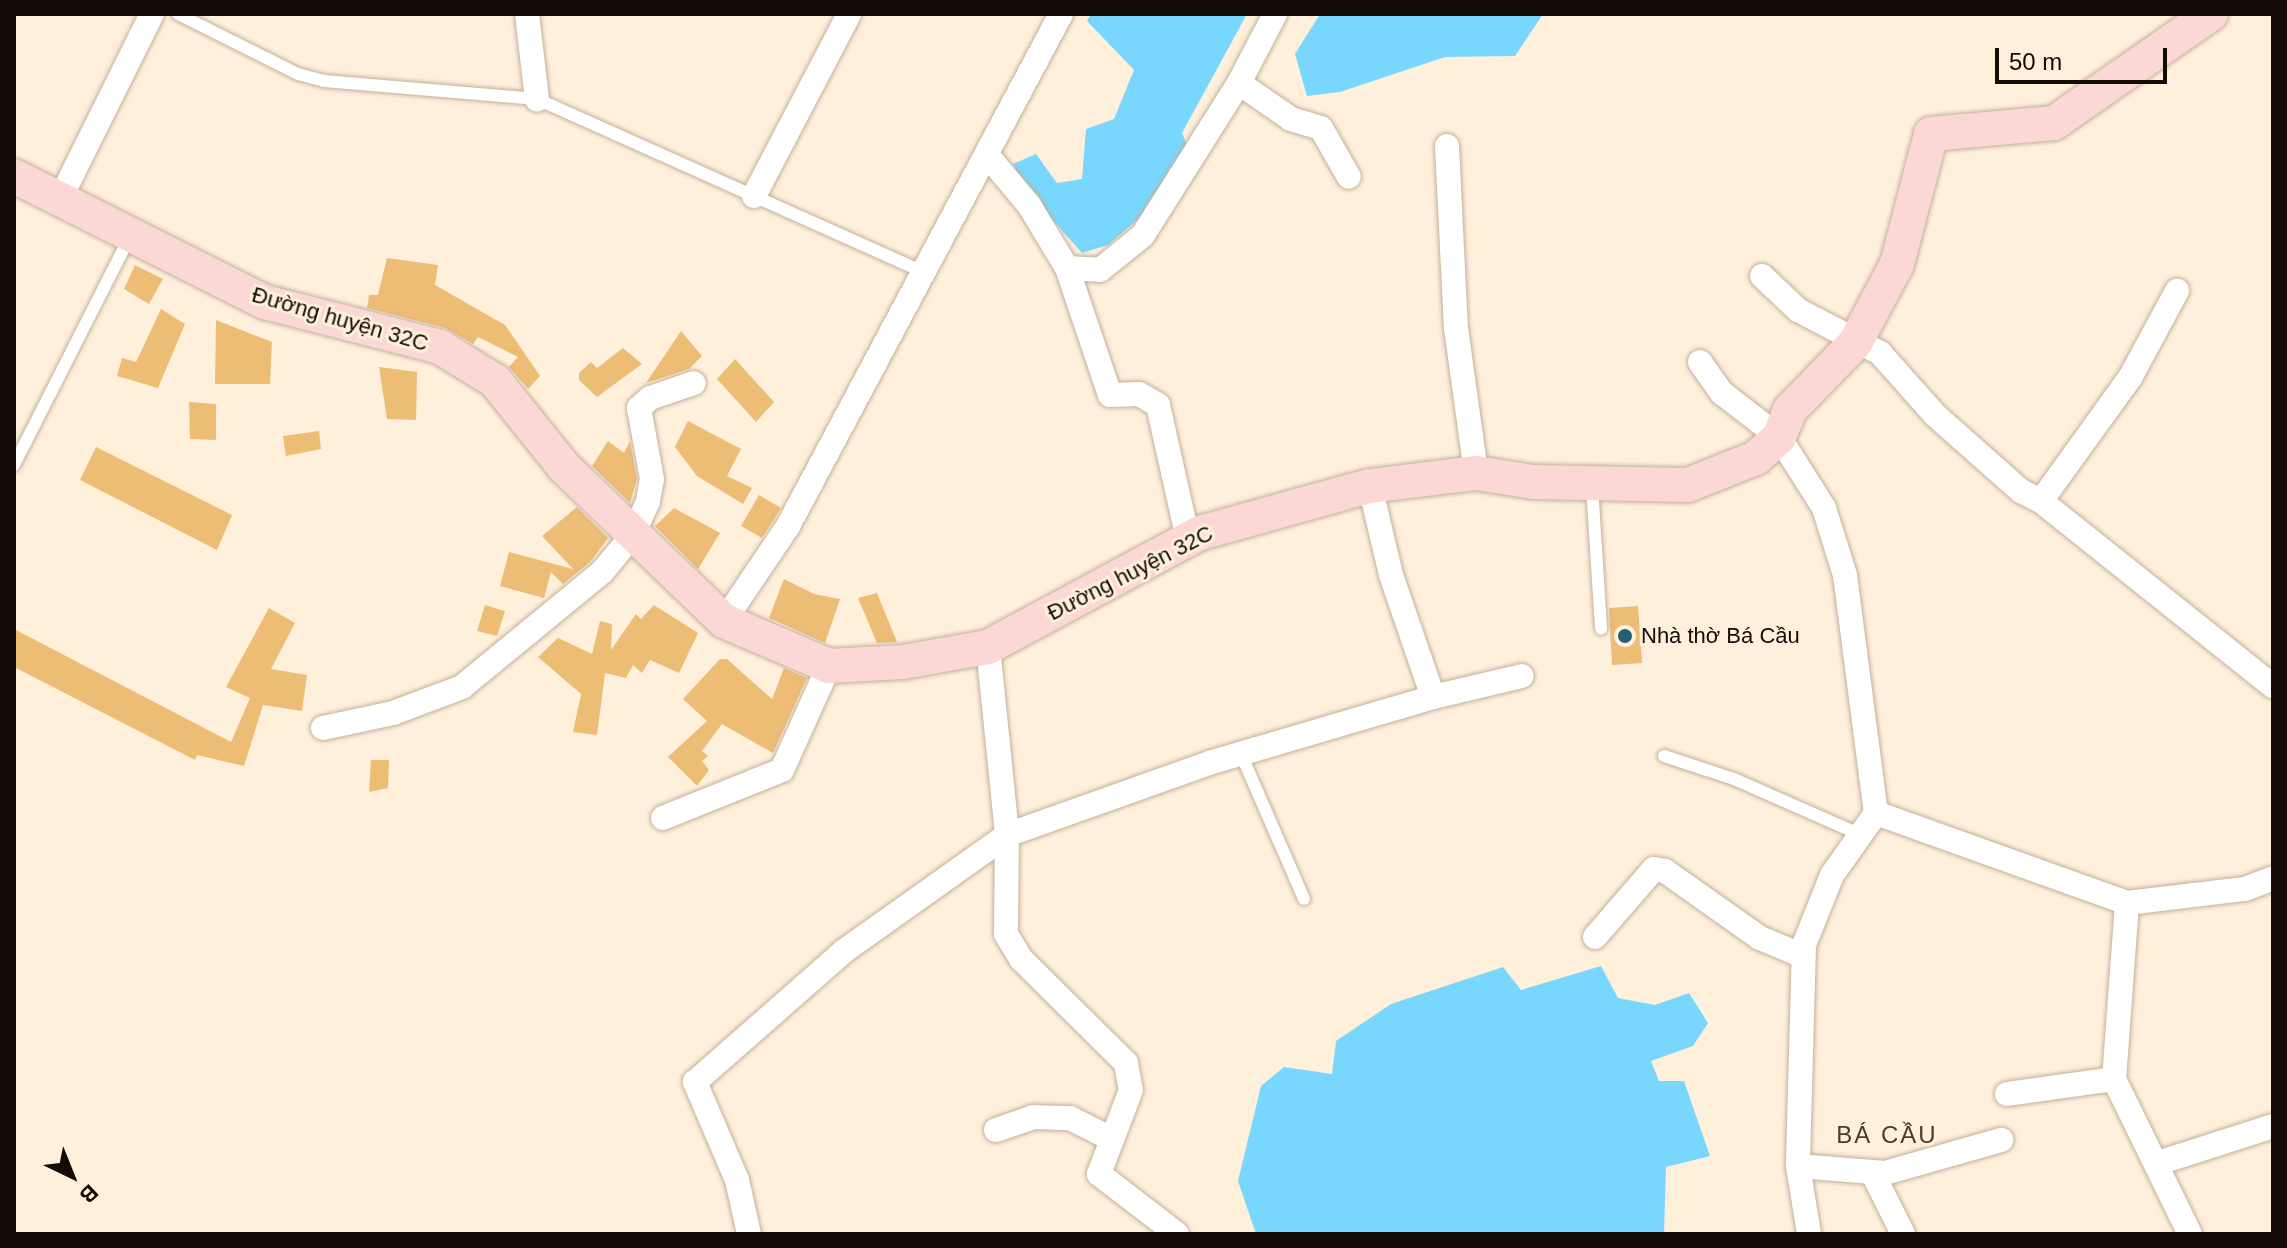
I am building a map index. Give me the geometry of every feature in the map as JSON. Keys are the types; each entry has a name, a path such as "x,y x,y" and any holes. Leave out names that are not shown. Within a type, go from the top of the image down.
{"street":[{"path":"60,199 152,14"},
{"path":"527,14 537,99"},
{"path":"754,196 849,14"},
{"path":"724,621 788,526 926,273 1061,14"},
{"path":"1067,268 1100,270 1143,235 1239,83 1275,14"},
{"name":"Đường huyện 32C","path":"14,176 265,302 440,347 495,381 564,467 632,536 724,621 829,666 903,662 988,647 1188,539 1370,486 1476,473 1592,483 1688,485 1756,458 1779,437 1790,410 1855,343 1897,264 1931,134 2054,123 2211,14"},
{"path":"1239,83 1291,119 1321,128 1349,177"},
{"path":"1447,146 1456,328 1476,473"},
{"path":"987,155 1029,205 1067,268 1110,395 1139,394 1158,405 1188,539"},
{"path":"1762,276 1798,310 1855,343 1880,353 1935,415 2021,491 2041,501 2273,686"},
{"path":"2041,501 2131,376 2177,291"},
{"path":"1700,362 1722,393 1779,437 1824,508 1845,575 1876,813 1832,875 1803,956 1798,1166 1809,1234"},
{"path":"323,728 393,713 462,687 602,572 632,536 652,479 639,408 650,398 694,383"},
{"path":"1370,486 1391,575 1433,697"},
{"path":"988,647 1007,835 1006,934 1021,959 1126,1063 1131,1090 1110,1138 1099,1174 1177,1234"},
{"path":"663,818 782,770 829,666"},
{"path":"749,1234 737,1180 695,1082 844,951 1007,835 1241,754 1433,697 1522,676"},
{"path":"1876,813 2127,903 2245,889 2273,878"},
{"path":"1595,937 1654,869 1665,871 1760,938 1803,956"},
{"path":"2127,903 2114,1079 2158,1163 2190,1234"},
{"path":"2007,1094 2114,1079"},
{"path":"996,1130 1033,1117 1070,1118 1110,1138"},
{"path":"2158,1163 2273,1126"},
{"path":"1798,1166 1885,1173 2001,1140"},
{"path":"1872,1172 1903,1234"}],"lane":[{"path":"178,14 298,74 324,81 537,99 926,273"},
{"path":"14,465 130,236"},
{"path":"1592,483 1601,629"},
{"path":"1241,754 1304,899"},
{"path":"1664,756 1734,779 1861,835"}],"water":[{"path":"1091,14 1247,14 1182,133 1189,150 1165,196 1108,245 1082,253 1025,189 1013,164 1036,154 1057,183 1082,179 1086,129 1114,119 1134,70 1087,21"},
{"path":"1320,14 1543,14 1515,56 1445,57 1340,92 1307,96 1295,54"},
{"path":"1601,966 1618,998 1655,1005 1689,993 1708,1023 1693,1046 1651,1061 1659,1081 1684,1081 1710,1156 1666,1167 1664,1234 1256,1234 1238,1181 1261,1086 1284,1067 1332,1074 1336,1041 1391,1004 1503,967 1521,990"}],"building":[{"path":"387,258 438,265 435,285 505,325 540,376 528,389 509,367 518,357 478,337 473,344 445,328 367,308 369,295 378,295"},
{"path":"135,265 163,279 149,304 124,289"},
{"path":"161,309 185,324 158,388 117,376 122,358 136,362"},
{"path":"216,320 272,342 270,384 215,384"},
{"path":"681,331 702,356 689,369 646,383"},
{"path":"623,348 642,364 597,397 579,380 579,373 591,362 597,368"},
{"path":"735,359 774,402 756,422 717,379"},
{"path":"379,367 417,372 416,420 387,419"},
{"path":"189,402 216,404 216,440 190,439"},
{"path":"688,421 741,449 727,476 752,488 743,504 697,476 675,447"},
{"path":"319,431 321,449 286,456 283,436"},
{"path":"608,441 624,453 630,441 637,479 630,503 592,466"},
{"path":"96,447 232,515 217,550 80,480"},
{"path":"759,495 781,508 762,538 741,526"},
{"path":"577,507 608,538 591,561 563,584 551,572 544,598 500,586 509,552 573,569 542,536"},
{"path":"674,508 720,533 698,569 655,526"},
{"path":"784,579 814,594 840,599 825,643 769,618"},
{"path":"877,593 897,642 877,643 858,598"},
{"path":"485,605 505,611 497,636 477,631"},
{"path":"654,605 698,633 679,673 650,660 642,673 633,665 626,678 605,673 597,735 573,732 581,694 538,657 558,638 592,654 600,621 612,624 611,650 636,614 641,619"},
{"name":"Nhà thờ Bá Cầu","path":"1638,606 1642,663 1612,665 1609,608"},
{"path":"269,608 295,623 271,669 307,675 302,711 263,705 244,766 197,755 195,760 14,667 14,629 231,742 250,698 226,687"},
{"path":"720,659 727,659 772,699 784,668 807,678 773,753 722,724 702,751 708,756 702,761 709,770 697,786 668,757 707,721 683,699"},
{"path":"371,760 389,760 388,788 369,792"}],"place":[{"name":"Nhà thờ Bá Cầu","path":"1625,636"}],"district":[{"name":"BÁ CẦU","path":"1887,1135"}]}
